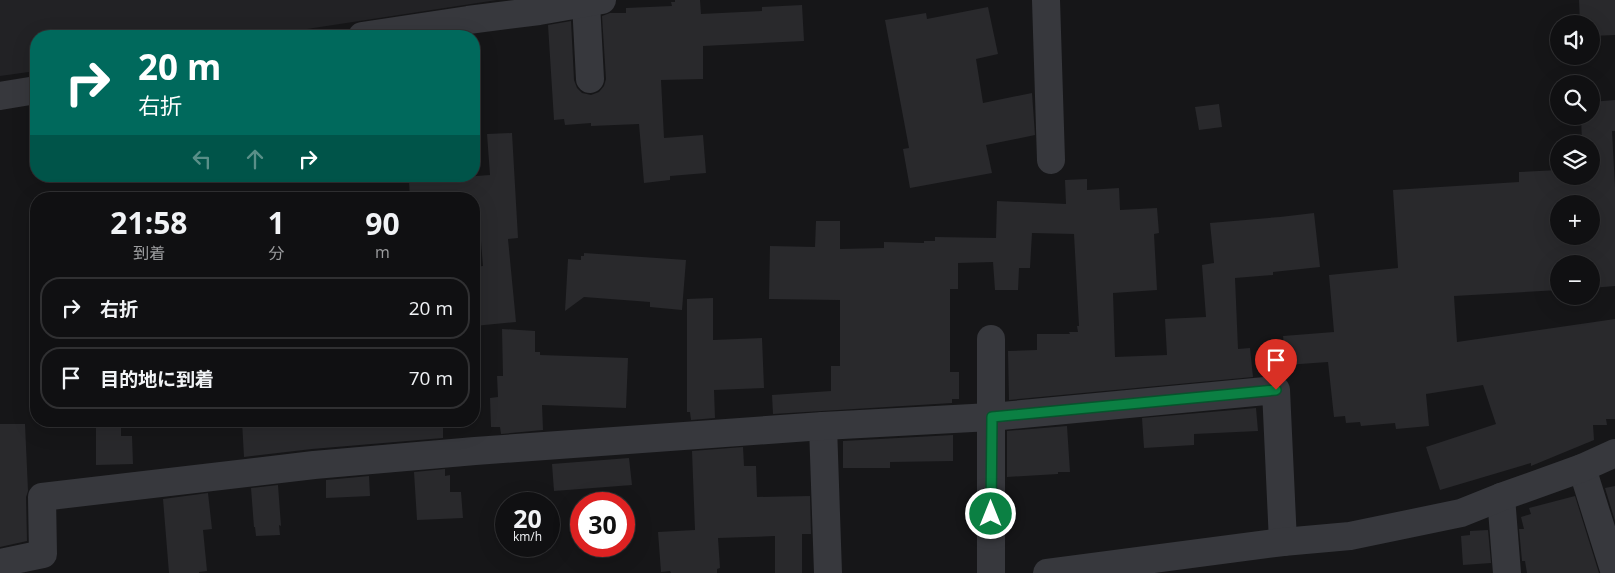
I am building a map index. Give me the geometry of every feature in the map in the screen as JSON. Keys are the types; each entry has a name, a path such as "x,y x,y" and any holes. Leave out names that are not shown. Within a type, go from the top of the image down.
{"street":[{"path":"1046,0 1052,160"},
{"path":"402,30 594,1 590,79"},
{"path":"0,96 30,91"},
{"path":"990,573 991,339"},
{"path":"0,563 43,554 42,497 324,464 823,426 992,417 1276,390 1283,542"},
{"path":"823,426 828,573"},
{"path":"1047,573 1283,542 1350,536 1460,514 1582,468 1615,453"},
{"path":"1582,468 1615,573"},
{"path":"1501,497 1507,573"}],"shaded area":[{"path":"0,0 497,0 300,30 30,30 30,72 0,76"}],"building":[{"path":"675,0 700,0 701,14 762,11 762,7 802,5 804,41 703,46 703,79 661,80 664,138 703,135 706,173 670,176 670,180 644,183 639,124 591,126 591,123 565,125 564,119 554,120 548,25 571,21 574,80 577,88 582,93 591,95 599,92 604,86 606,79 602,16 610,13 626,13 626,8 672,6 671,2 675,2"},
{"path":"1579,0 1615,0 1615,35 1600,36 1600,15 1580,15"},
{"path":"988,7 998,54 976,59 983,103 1032,93 1035,135 986,145 992,173 910,188 903,149 909,148 885,20 926,13 927,19"},
{"path":"1615,100 1615,131 1612,131 1615,187 1615,286 1600,287 1600,255 1550,255 1550,291 1454,296 1457,342 1615,319 1615,419 1606,419 1607,425 1593,425 1594,440 1531,466 1531,463 1440,490 1426,447 1496,424 1483,385 1426,394 1429,426 1396,429 1395,423 1361,426 1360,422 1346,423 1345,416 1334,417 1328,362 1286,365 1283,336 1334,332 1329,275 1398,268 1393,190 1519,182 1519,172 1550,170 1550,185 1600,185 1600,135 1582,135 1581,125 1600,125 1600,101"},
{"path":"1219,104 1222,127 1199,130 1195,107"},
{"path":"512,133 518,238 508,239 516,322 480,325 480,266 483,266 480,229 480,192 410,192 409,182 480,182 480,176 490,175 487,134"},
{"path":"1087,179 1087,190 1119,188 1120,210 1157,208 1159,233 1154,234 1157,290 1113,293 1115,357 1167,355 1165,319 1206,317 1202,265 1214,263 1210,223 1314,213 1320,267 1273,272 1273,275 1235,278 1238,349 1250,348 1253,377 1009,400 1008,351 1037,350 1037,334 1070,334 1069,332 1078,332 1077,326 1079,326 1074,234 1032,233 1030,268 1019,268 1018,290 995,290 993,262 958,263 958,289 950,289 950,372 959,372 959,399 952,399 952,403 773,414 772,395 831,391 831,366 840,366 840,300 769,299 770,246 815,247 816,221 840,221 840,249 884,248 884,242 924,243 924,241 935,241 935,237 996,238 997,201 1066,204 1065,180"},
{"path":"584,253 686,260 682,310 650,307 650,302 584,297 565,311 568,259 581,260 581,256 584,256"},
{"path":"713,298 713,340 762,338 764,388 714,390 715,418 691,420 690,412 687,412 687,299"},
{"path":"502,329 535,331 535,352 540,352 540,355 628,358 626,408 542,405 543,430 501,434 500,427 491,427 490,398 498,397 497,376 503,376"},
{"path":"1256,408 1258,431 1194,434 1194,445 1144,448 1142,418"},
{"path":"0,424 25,424 28,491 26,497 27,541 0,547"},
{"path":"1067,426 1070,472 1007,477 1007,431"},
{"path":"96,427 121,427 121,436 132,436 133,464 96,465"},
{"path":"242,427 443,427 443,438 312,449 244,457"},
{"path":"953,435 953,461 890,462 890,468 843,468 843,441"},
{"path":"743,447 744,466 756,466 757,497 810,496 811,534 802,534 802,573 775,573 775,536 718,538 720,568 717,569 717,573 661,572 658,532 695,530 692,451"},
{"path":"629,458 632,485 554,491 552,464"},
{"path":"445,469 445,476 450,475 450,492 461,492 463,518 417,520 414,472"},
{"path":"369,476 370,496 326,498 326,480"},
{"path":"278,485 280,535 256,536 251,488"},
{"path":"1615,486 1615,521 1605,488"},
{"path":"208,493 212,529 203,530 207,571 199,573 169,573 163,499"},
{"path":"1575,496 1599,573 1527,573 1525,561 1522,561 1519,529 1524,529 1521,517 1531,514 1529,508"},
{"path":"1488,530 1491,563 1463,565 1461,536 1470,535 1470,531"}],"route":[{"path":"991,514 992,417 1276,390"}]}
